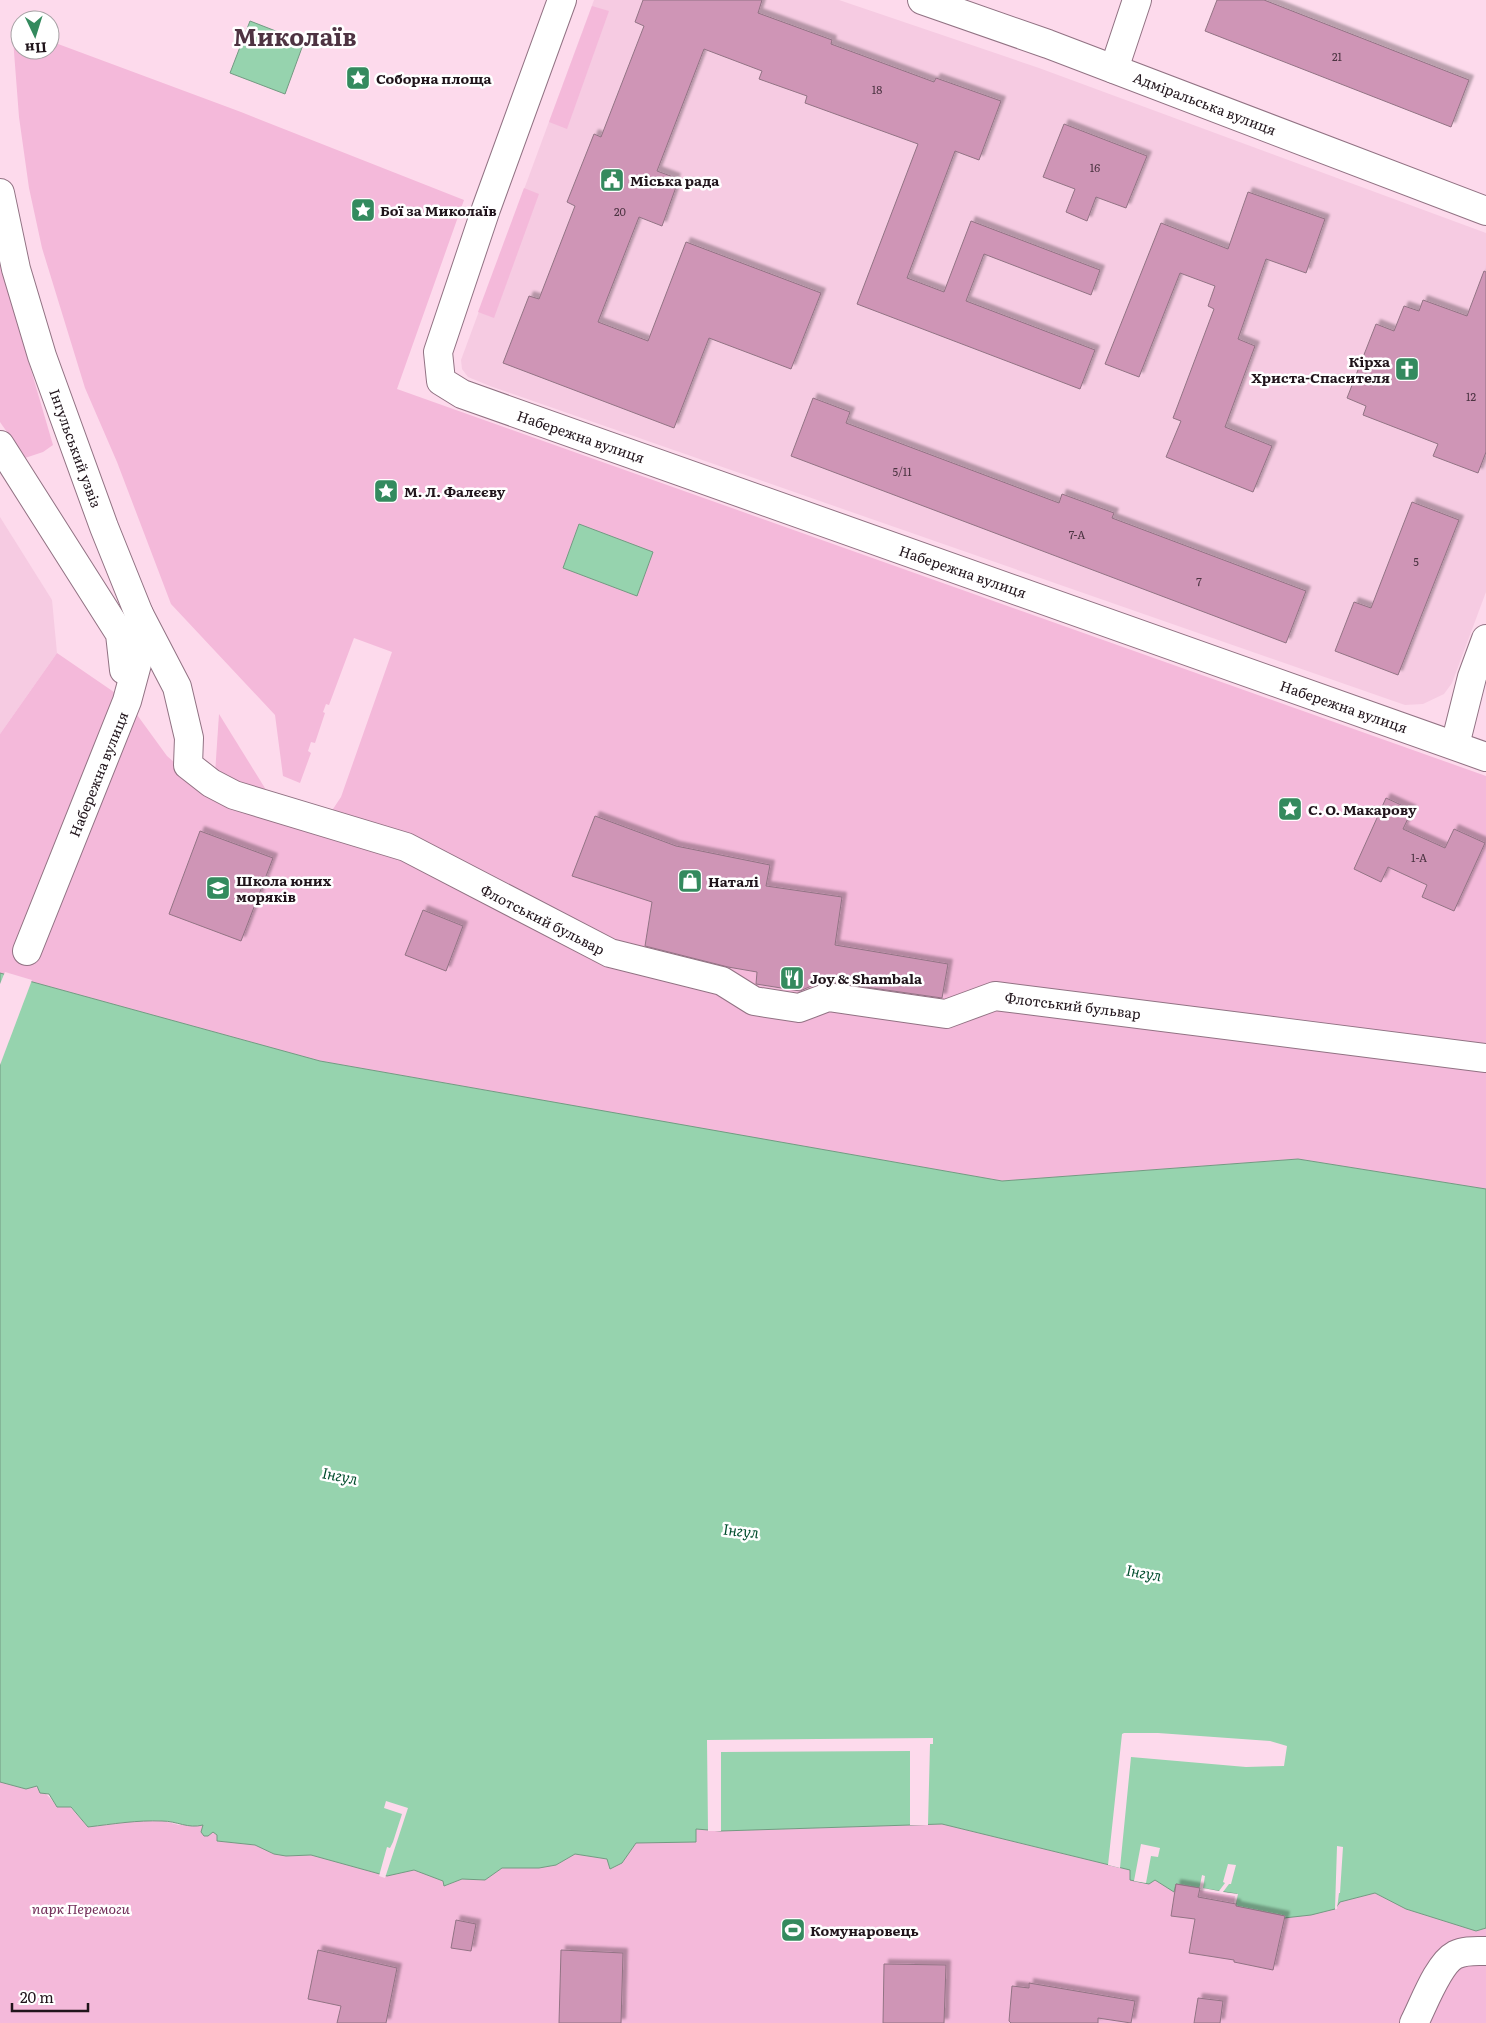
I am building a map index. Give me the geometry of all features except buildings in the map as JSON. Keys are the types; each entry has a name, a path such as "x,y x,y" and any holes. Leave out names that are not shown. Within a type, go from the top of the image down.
{"street":[{"name":"Набережна вулиця","path":"562,0 486,209 438,352 441,381 462,394 1486,757"},
{"name":"Адміральська вулиця","path":"922,0 1114,69 1486,211"},
{"path":"1114,69 1137,0"},
{"name":"Інгульський узвіз","path":"0,193 16,269 42,356 104,527 139,614 137,664 127,701"},
{"name":"Набережна вулиця","path":"0,445 120,634 127,701 27,951"},
{"name":"Флотський бульвар","path":"139,614 177,687 189,738 188,765 210,783 234,796 406,847 610,953 722,981 754,1001 799,1008 828,997 946,1014 995,996 1486,1058"},
{"path":"1455,745 1472,677 1486,639"},
{"path":"1414,2023 1443,1966 1453,1956 1464,1951 1486,1952"}],"shaded area":[{"path":"594,0 839,0 1039,68 1486,233 1486,592 1452,683 1444,694 1423,704 1405,705 468,377 462,369 461,360"},
{"path":"0,517 52,600 57,653 0,734"}],"green space":[{"path":"592,6 609,11 567,129 549,122"},
{"path":"60,45 241,112 464,200 397,389 1486,776 1486,1189 1298,1159 1002,1181 320,1061 0,973 0,734 57,653 127,701 167,756 212,795 321,827 341,797 392,652 354,638 329,705 326,704 323,712 325,713 315,743 311,742 308,751 311,753 300,783 283,776 275,715 171,604 117,462 85,388 42,248 29,188 19,117 15,60 60,60"},
{"path":"524,188 539,194 494,318 478,312"},
{"path":"0,264 53,445 43,452 25,458 0,422"},
{"path":"219,714 268,793 215,774"},
{"name":"Комунаровець","path":"0,1782 26,1784 39,1789 46,1793 57,1807 70,1807 88,1827 138,1821 164,1821 179,1825 204,1825 204,1836 208,1836 213,1832 218,1835 217,1841 255,1845 274,1854 286,1856 311,1855 387,1876 414,1870 443,1881 445,1886 462,1879 485,1880 502,1868 534,1868 556,1865 575,1854 607,1859 610,1869 622,1863 636,1843 695,1842 696,1829 721,1831 942,1824 1130,1870 1140,1882 1149,1884 1155,1880 1174,1892 1176,1884 1238,1894 1235,1912 1260,1913 1260,1911 1285,1916 1285,1918 1335,1909 1340,1902 1375,1893 1406,1909 1476,1931 1486,1928 1486,2023 0,2023"}],"water":[{"path":"250,21 304,42 285,94 230,73"},
{"path":"579,524 653,552 637,596 563,568"},
{"name":"Інгул","path":"0,973 320,1061 1002,1181 1298,1159 1486,1189 1486,1928 1476,1931 1406,1909 1375,1893 1340,1902 1335,1909 1311,1915 1284,1918 1284,1916 1260,1911 1259,1914 1235,1913 1237,1894 1176,1884 1174,1892 1155,1880 1149,1884 1130,1880 1130,1870 942,1824 721,1831 696,1829 696,1842 636,1843 622,1863 610,1869 607,1859 575,1854 556,1865 539,1868 502,1868 485,1880 462,1879 444,1886 443,1881 414,1870 387,1876 311,1855 286,1856 274,1854 255,1845 217,1841 217,1835 213,1832 208,1836 204,1836 201,1832 203,1825 192,1826 167,1821 153,1821 88,1827 71,1807 57,1807 49,1794 40,1793 37,1786 26,1789 0,1782"}],"pier":[{"path":"5,972 32,980 0,1065 0,984"},
{"path":"1158,1733 1270,1741 1287,1746 1284,1766 1246,1767 1131,1757 1120,1868 1108,1865 1122,1734"},
{"path":"933,1738 933,1744 930,1744 928,1825 910,1825 910,1751 721,1752 721,1831 708,1831 707,1740"},
{"path":"386,1801 408,1808 385,1878 379,1876 387,1847 390,1848 393,1842 402,1814 384,1808"},
{"path":"1141,1844 1160,1848 1158,1857 1151,1856 1146,1883 1134,1881"},
{"path":"1337,1846 1343,1847 1340,1893 1337,1909 1335,1909"},
{"path":"1228,1864 1236,1865 1231,1884 1223,1892 1238,1894 1236,1904 1234,1903 1235,1896 1199,1890 1202,1875 1205,1876 1203,1888 1219,1891 1225,1883 1223,1882"}],"place":[{"name":"Соборна площа","path":"358,78"},
{"name":"Міська рада","path":"612,180"},
{"name":"Бої за Миколаїв","path":"363,210"},
{"name":"Кірха Христа-Спасителя","path":"1407,369"},
{"name":"М. Л. Фалєєву","path":"386,491"},
{"name":"С. О. Макарову","path":"1290,809"},
{"name":"Наталі","path":"690,881"},
{"name":"Школа юних моряків","path":"218,888"},
{"name":"Joy & Shambala","path":"792,978"},
{"name":"Комунаровець","path":"793,1930"}],"district":[{"name":"Миколаїв","path":"295,35"}],"park label":[{"name":"парк Перемоги","path":"81,1908"}]}
